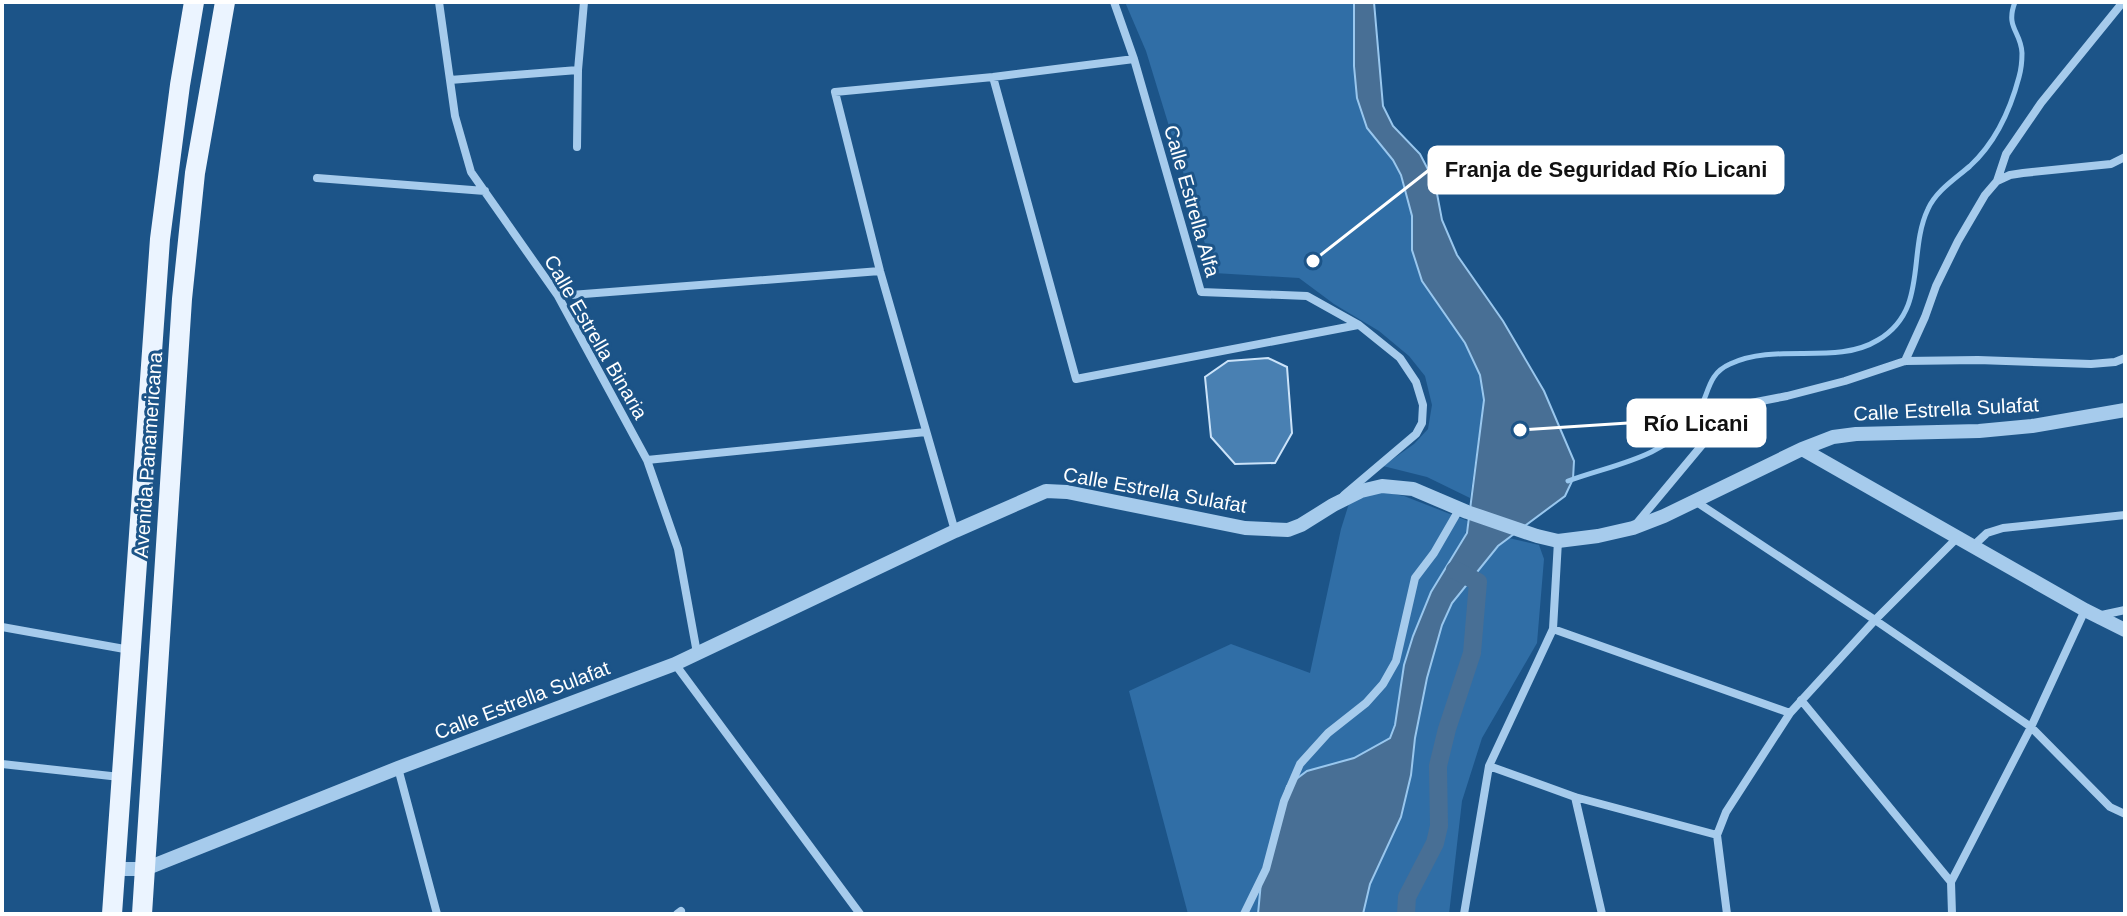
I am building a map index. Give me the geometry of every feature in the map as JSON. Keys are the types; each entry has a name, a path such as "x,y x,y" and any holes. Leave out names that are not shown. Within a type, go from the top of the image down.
{"main road":[{"name":"Avenida Panamericana","path":"112,914 160,239 194,2"},
{"name":"Avenida Panamericana","path":"142,914 182,299 195,173 225,2"}],"street":[{"name":"Calle Estrella Binaria","path":"439,2 455,116 471,172 558,296 647,460 678,549 697,653"},
{"path":"577,147 578,70 584,2"},
{"name":"Calle Estrella Alfa","path":"1114,2 1134,59 1201,292 1307,296 1359,325 1400,358 1416,382 1423,405 1422,423 1416,434 1333,505"},
{"path":"1905,361 1936,286 1958,241 1985,195 1997,181 2006,154 2041,103 2123,2"},
{"path":"955,531 880,271 835,92 993,77 1134,59"},
{"path":"450,80 578,70"},
{"path":"993,77 1076,379 1359,325"},
{"path":"1997,181 2023,173 2111,164 2125,157"},
{"path":"317,178 485,191"},
{"path":"558,296 880,271"},
{"path":"1633,528 1712,433 1751,403 1845,381 1905,361 2091,364 2125,358"},
{"name":"Calle Estrella Sulafat","path":"114,869 145,869 398,768 675,664 1046,491 1067,492 1245,528 1288,530 1361,491 1382,486 1413,489 1464,510 1558,541 1633,528 1833,437 1979,431 2032,426 2125,410"},
{"path":"647,460 926,432"},
{"path":"1802,449 2125,630"},
{"path":"1695,501 2031,727 2110,807 2125,814"},
{"path":"1244,914 1266,869 1284,801 1300,764 1328,733 1366,703 1383,684 1396,661 1415,578 1464,510"},
{"path":"1973,546 1987,533 2003,528 2125,515"},
{"path":"1724,913 1717,835 1726,812 1790,713 1875,620 1957,538"},
{"path":"1464,914 1489,766 1553,629 1558,541"},
{"path":"2091,613 2125,610"},
{"path":"1952,914 1951,882 2091,613"},
{"path":"2,627 130,650"},
{"path":"1553,629 1790,713"},
{"path":"675,664 860,914"},
{"path":"1801,700 1951,882"},
{"path":"2,764 121,777"},
{"path":"1489,766 1575,797 1717,835"},
{"path":"398,768 437,914"},
{"path":"1575,797 1602,914"}],"shaded area":[{"path":"1125,2 1354,2 1357,98 1367,128 1401,175 1412,216 1412,250 1422,281 1465,343 1480,375 1484,400 1470,498 1427,477 1383,466 1414,444 1428,429 1432,405 1425,376 1409,356 1379,331 1299,278 1214,273 1146,51"},
{"path":"1354,2 1374,2 1383,106 1393,126 1420,154 1435,183 1442,220 1457,255 1503,321 1544,391 1574,461 1573,479 1565,496 1498,546 1452,603 1442,625 1427,678 1401,817 1370,884 1363,914 1258,914 1261,882 1287,786 1307,771 1354,758 1390,738 1395,725 1404,665 1413,636 1431,592 1467,533 1484,400 1480,375 1465,343 1422,281 1412,250 1412,216 1401,175 1367,128 1357,98"},
{"path":"1372,490 1404,496 1468,521 1463,540 1431,592 1418,623 1407,656 1392,734 1388,740 1369,751 1307,771 1261,882 1258,914 1188,914 1129,691 1231,644 1310,673 1341,529 1351,497"},
{"path":"1509,538 1539,545 1544,559 1537,643 1482,738 1462,801 1449,914 1363,914 1370,884 1401,817 1427,678 1442,625 1452,603"}],"building":[{"path":"1268,358 1287,367 1292,433 1275,463 1235,464 1211,437 1205,377 1228,361"}],"waterway":[{"path":"1568,481 1637,458 1668,442 1695,417 1712,380 1730,364 1767,355 1844,352 1862,348 1894,328 1911,297 1918,244 1931,203 1987,147 2011,102 2022,56 2012,18 2015,2"},
{"path":"1406,914 1407,897 1435,843 1439,826 1438,766 1472,653 1478,582 1455,570"}],"place":[{"name":"Franja de Seguridad Río Licani","path":"1313,261"},
{"name":"Río Licani","path":"1520,430"}]}
